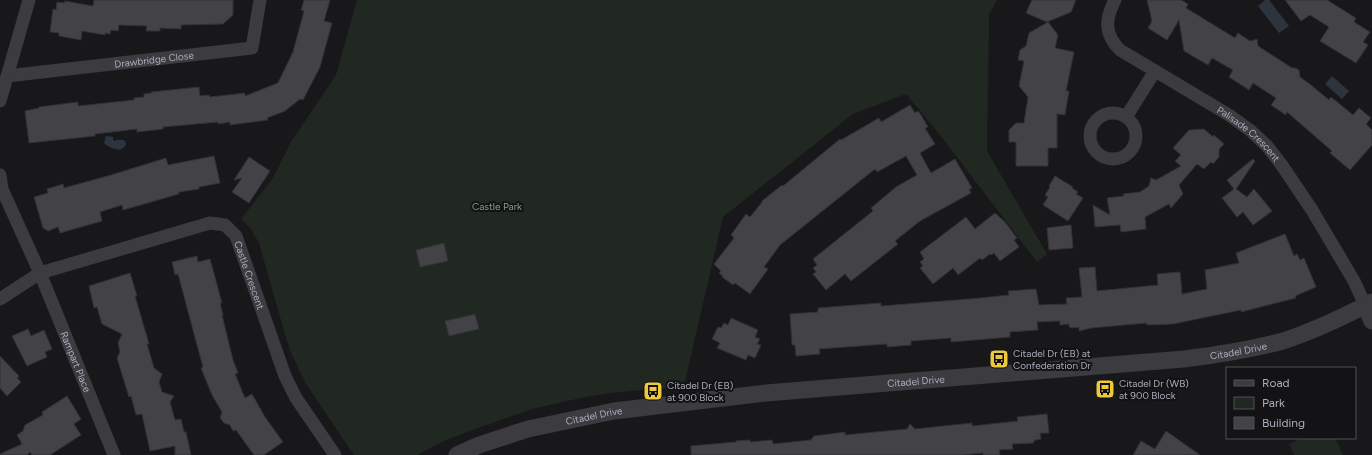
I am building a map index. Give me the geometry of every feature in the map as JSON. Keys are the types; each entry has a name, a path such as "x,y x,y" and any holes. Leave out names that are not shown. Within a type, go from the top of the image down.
{"street":[{"path":"0,101 29,0"},
{"name":"Drawbridge Close","path":"7,76 252,48 260,0"},
{"name":"Palisade Crescent","path":"1115,0 1108,19 1110,38 1120,50 1229,115 1251,131 1267,146 1308,204 1369,304"},
{"path":"1126,117 1155,71"},
{"path":"0,175 2,189 40,273"},
{"name":"Castle Crescent","path":"0,299 40,273 210,223 224,225 236,236 286,376 296,398 335,455"},
{"name":"Rampart Place","path":"40,273 110,453"},
{"path":"1369,304 1372,321"},
{"name":"Citadel Drive","path":"457,455 478,445 528,429 614,411 766,393 1184,360 1243,351 1284,340 1332,322 1369,304"}],"green space":[{"name":"Castle Park","path":"357,0 997,0 989,14 987,151 1047,254 1037,262 940,135 906,94 853,114 723,217 684,386 610,393 532,409 444,441 417,455 354,455 306,384 291,353 259,243 251,229 241,219 273,178 291,142 336,75"},
{"path":"1301,439 1335,439 1343,455 1294,455 1289,444"}],"shaded area":[{"path":"1265,0 1269,0 1289,26 1279,33 1258,6"},
{"path":"1332,76 1349,91 1342,99 1325,84"},
{"path":"106,136 113,137 113,140 115,141 124,140 126,143 125,146 120,149 113,149 104,143"}],"building":[{"path":"94,0 233,0 233,15 223,24 181,25 181,29 160,28 160,31 146,31 147,26 119,25 118,31 111,30 110,34 105,33 105,35 82,31 81,40 59,36 59,33 50,32 53,9 56,10 57,2 64,3 65,1 93,6"},
{"path":"304,0 330,0 324,21 332,23 320,67 303,100 300,99 285,111 267,118 268,120 230,125 230,122 218,124 218,122 163,127 163,129 137,132 137,129 95,134 95,136 29,143 25,111 39,107 78,102 78,106 134,100 134,98 144,97 144,94 152,93 151,92 199,87 200,96 209,95 210,97 245,93 245,96 278,83 293,52 304,11 301,10"},
{"path":"1032,0 1076,0 1071,12 1047,22 1026,13"},
{"path":"1147,0 1181,0 1188,4 1186,8 1235,38 1238,33 1250,41 1257,39 1258,46 1292,68 1299,70 1300,77 1329,100 1331,97 1353,115 1359,108 1371,118 1366,124 1372,130 1372,145 1350,170 1330,153 1332,151 1287,112 1286,115 1271,105 1276,98 1253,83 1249,90 1229,77 1233,70 1212,58 1208,65 1184,51 1179,20 1167,40 1148,28 1152,21"},
{"path":"1285,0 1327,0 1356,18 1354,22 1370,32 1363,42 1368,45 1356,63 1320,41 1329,27 1310,15 1301,21"},
{"path":"1048,22 1058,35 1055,48 1074,52 1066,91 1069,91 1065,115 1057,114 1057,148 1048,148 1048,166 1016,166 1016,142 1009,142 1009,130 1016,123 1024,123 1028,97 1019,86 1024,61 1018,60 1020,50 1026,46 1029,33"},
{"path":"910,105 915,113 918,111 921,115 928,127 925,128 935,144 920,153 931,173 955,159 972,188 969,189 971,193 920,221 895,241 898,244 851,281 845,274 826,290 813,274 816,272 813,268 817,265 813,259 873,211 871,208 896,187 917,175 906,156 877,172 875,169 780,245 764,267 768,269 750,294 735,283 733,285 722,277 723,276 719,273 721,271 714,264 734,238 731,235 746,214 750,217 762,201 782,185 783,186 840,139 841,140 879,118 881,122"},
{"path":"1204,129 1224,144 1219,149 1219,157 1213,164 1211,162 1204,169 1197,164 1179,185 1183,194 1171,208 1169,204 1145,217 1146,229 1121,232 1120,225 1095,227 1093,205 1110,215 1107,198 1140,192 1149,186 1151,178 1156,180 1181,166 1175,161 1181,155 1173,148 1189,130"},
{"path":"214,156 220,183 199,187 199,189 179,192 179,194 123,210 122,205 100,212 102,221 60,233 58,227 48,231 43,228 34,197 48,193 47,189 63,184 64,188 166,158 168,165"},
{"path":"249,157 270,171 249,203 232,192 242,178 234,180"},
{"path":"1253,159 1255,161 1236,189 1247,197 1254,189 1272,211 1253,225 1243,212 1237,217 1222,198 1234,189 1227,180"},
{"path":"1055,176 1073,187 1072,188 1078,192 1076,194 1083,198 1068,221 1043,205 1048,197 1045,195"},
{"path":"995,213 1005,222 1017,238 1014,240 1019,247 1000,261 994,253 982,260 980,258 958,275 953,268 933,284 920,268 923,266 920,262 924,259 920,252 966,217 975,229"},
{"path":"1071,225 1073,248 1049,250 1047,228"},
{"path":"1285,234 1294,256 1297,254 1300,260 1304,258 1316,287 1295,296 1296,298 1241,312 1241,310 1173,324 1147,325 1147,323 1091,328 1079,331 1079,327 1071,328 1069,327 1069,324 1060,325 1060,321 1037,322 1038,330 1010,332 1010,337 951,342 951,338 911,341 911,345 887,347 887,344 819,349 820,354 796,356 795,345 792,345 790,314 818,312 818,308 881,303 881,306 981,298 1009,295 1008,291 1036,289 1039,305 1067,304 1066,298 1082,297 1079,268 1095,267 1097,291 1158,285 1157,274 1180,272 1182,294 1207,289 1205,270 1239,263 1236,253"},
{"path":"444,243 448,261 420,267 416,250"},
{"path":"197,256 198,262 210,259 222,303 220,303 222,315 233,360 238,373 235,374 245,398 252,394 265,417 283,442 264,455 254,455 236,430 233,431 230,425 224,423 220,418 222,412 212,395 201,368 203,367 178,274 175,275 172,262"},
{"path":"130,273 154,368 162,374 159,382 162,392 174,396 170,402 175,420 181,419 184,432 186,432 191,455 175,455 175,446 150,451 142,414 136,415 131,396 129,397 117,358 120,352 118,343 122,334 102,324 97,307 94,308 89,286"},
{"path":"475,314 479,329 449,336 445,321"},
{"path":"731,318 758,330 755,337 760,339 757,344 761,345 755,358 748,355 746,360 717,348 720,343 712,339 718,327 721,328 724,323 728,325"},
{"path":"28,329 31,336 44,330 52,349 45,352 47,357 27,366 12,336"},
{"path":"0,356 19,376 17,378 21,382 7,396 0,388"},
{"path":"67,396 81,419 74,424 81,435 50,455 32,455 30,452 27,455 0,455 22,444 17,435 23,431 25,425 43,415 42,412"},
{"path":"1047,414 1049,433 1040,433 1041,439 1035,440 1033,443 1012,444 1013,449 999,450 1000,455 983,455 983,453 963,455 691,455 691,446 750,440 750,442 772,440 773,444 811,440 814,436 845,432 845,435 907,429 910,424 915,429 972,423 972,426 1018,421 1017,417"},
{"path":"1166,431 1200,455 1133,455 1141,441 1155,449"}],"place":[{"name":"Citadel Dr (EB) at Confederation Dr","path":"999,359"},
{"name":"Citadel Dr (WB) at 900 Block","path":"1105,389"},
{"name":"Citadel Dr (EB) at 900 Block","path":"653,391"}]}
